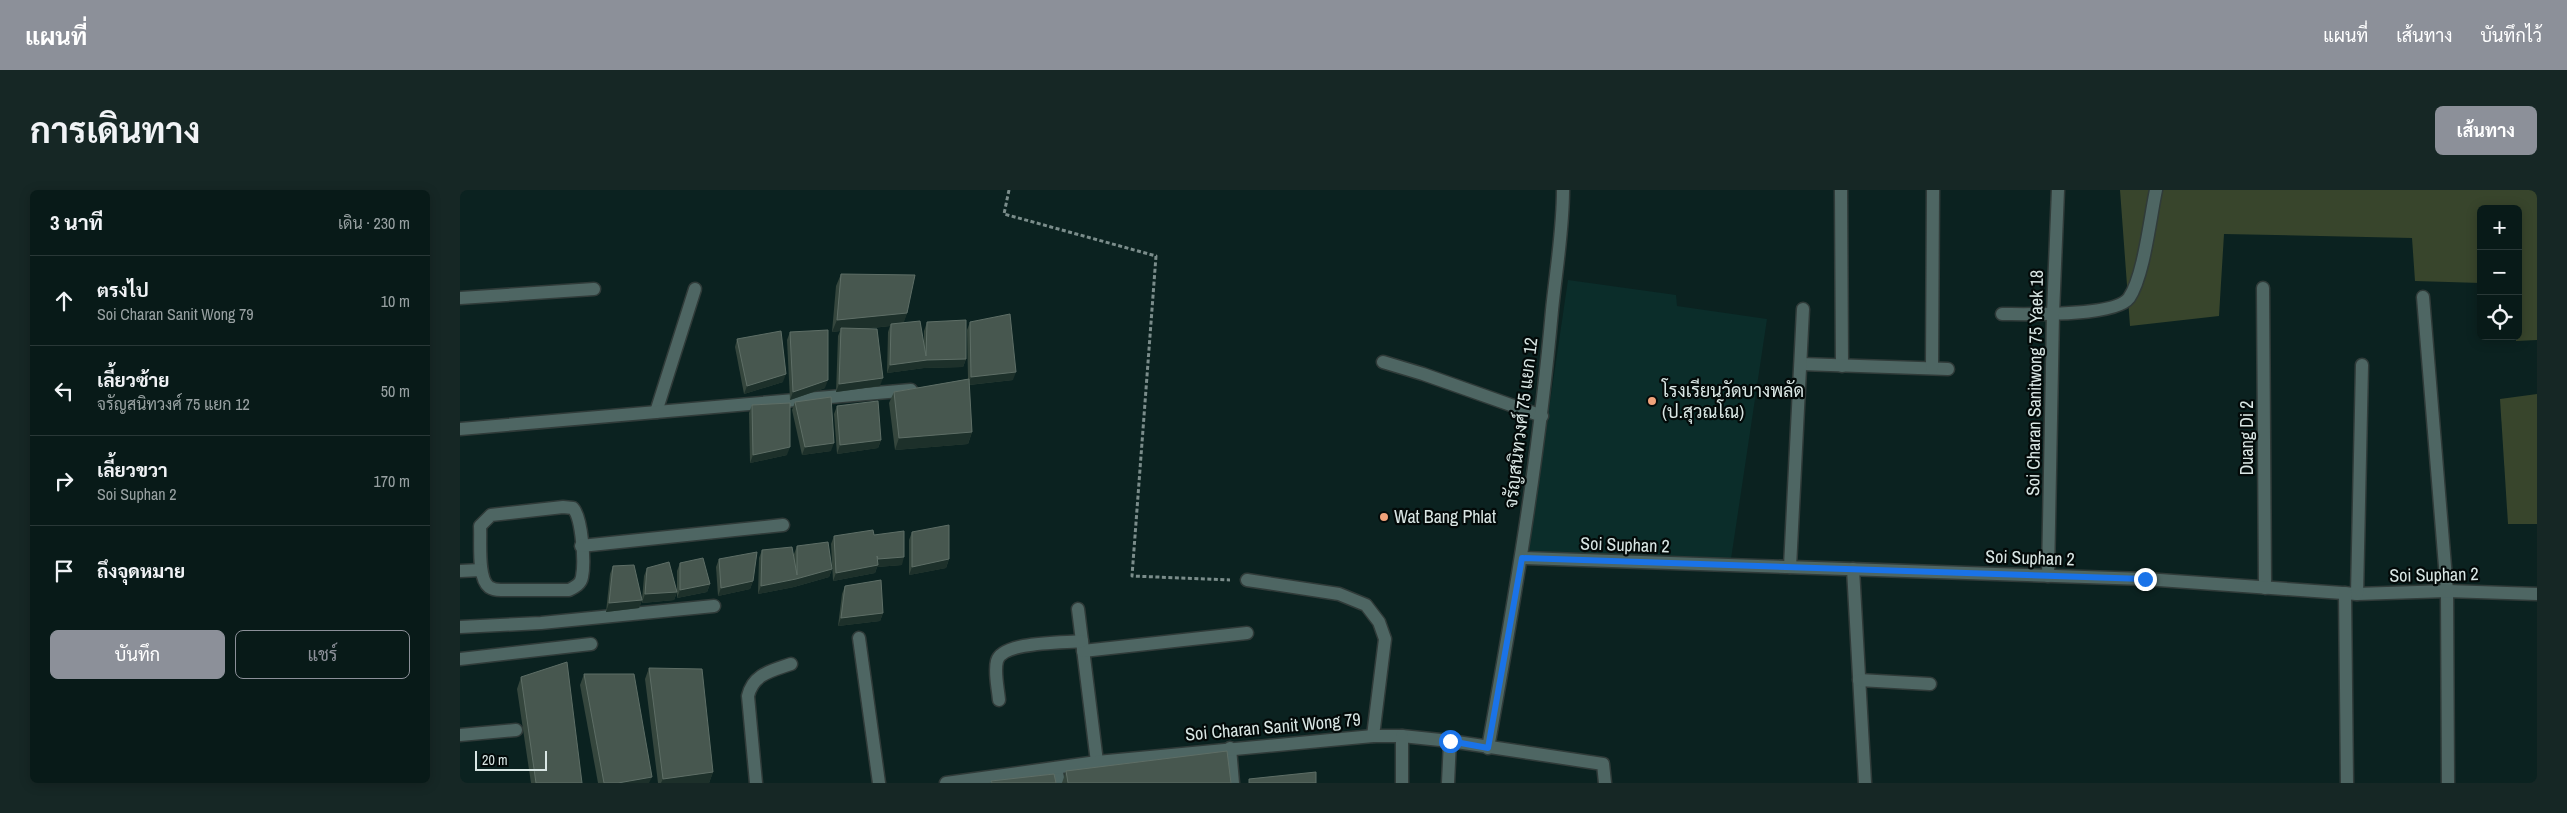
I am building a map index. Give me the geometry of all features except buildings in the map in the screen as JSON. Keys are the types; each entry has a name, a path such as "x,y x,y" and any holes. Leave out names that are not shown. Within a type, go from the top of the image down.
{"street":[{"name":"จรัญสนิทวงศ์ 75 แยก 12","path":"1488,748 1522,558 1542,416 1555,279 1560,251 1563,190"},
{"path":"1841,190 1842,366"},
{"path":"1932,368 1933,190"},
{"name":"Soi Charan Sanitwong 75 Yaek 18","path":"2048,576 2053,314 2058,190"},
{"path":"2002,314 2053,314 2117,307 2128,299 2142,257 2156,190"},
{"name":"Duang Di 2","path":"2264,288 2265,588"},
{"path":"460,298 594,289"},
{"path":"656,412 695,289"},
{"path":"2423,297 2447,591 2448,783"},
{"path":"1790,567 1803,309"},
{"path":"1383,362 1423,374 1542,416"},
{"path":"1801,364 1948,369"},
{"path":"2347,783 2351,594 2362,365"},
{"path":"460,429 928,388"},
{"path":"563,507 573,508 581,523 582,578 577,586 569,590 501,590 490,588 484,581 482,570 480,526 490,515 563,507"},
{"path":"581,546 783,525"},
{"name":"Soi Suphan 2","path":"1522,558 2145,579 2351,594 2447,591 2537,594"},
{"path":"1853,569 1865,783"},
{"path":"460,571 482,570"},
{"path":"1247,580 1339,594 1366,605 1379,622 1385,640 1373,736"},
{"path":"460,627 541,623 714,606"},
{"path":"1078,609 1097,762"},
{"path":"999,700 997,662 1000,654 1012,647 1082,646 1247,633"},
{"path":"859,638 879,783"},
{"path":"460,659 591,644"},
{"path":"756,783 748,696 750,686 761,674 791,664"},
{"path":"1859,680 1930,684"},
{"path":"460,735 516,730"},
{"name":"Soi Charan Sanit Wong 79","path":"946,783 1097,762 1230,748 1373,736 1402,736 1450,741 1603,764 1606,783"},
{"path":"1402,736 1402,783"},
{"path":"1448,783 1450,741"},
{"path":"1230,748 1233,783"},
{"path":"1056,768 1059,783"}],"path":[{"path":"1009,190 1004,214 1156,256 1132,576 1247,580"}],"shaded area":[{"path":"2120,190 2537,190 2537,340 2516,341 2522,340 2522,205 2477,205 2477,283 2415,281 2412,238 2224,234 2219,316 2130,326"},
{"name":"โรงเรียนวัดบางพลัด (ป.สุวณโณ)","path":"1568,280 1676,295 1677,306 1767,319 1731,559 1528,551"},
{"path":"2537,394 2537,524 2508,524 2500,399"}],"place":[{"name":"โรงเรียนวัดบางพลัด (ป.สุวณโณ)","path":"1652,401"},
{"name":"Wat Bang Phlat","path":"1384,517"}],"route":[{"path":"1450,741 1488,748 1522,558 2145,579"}]}
